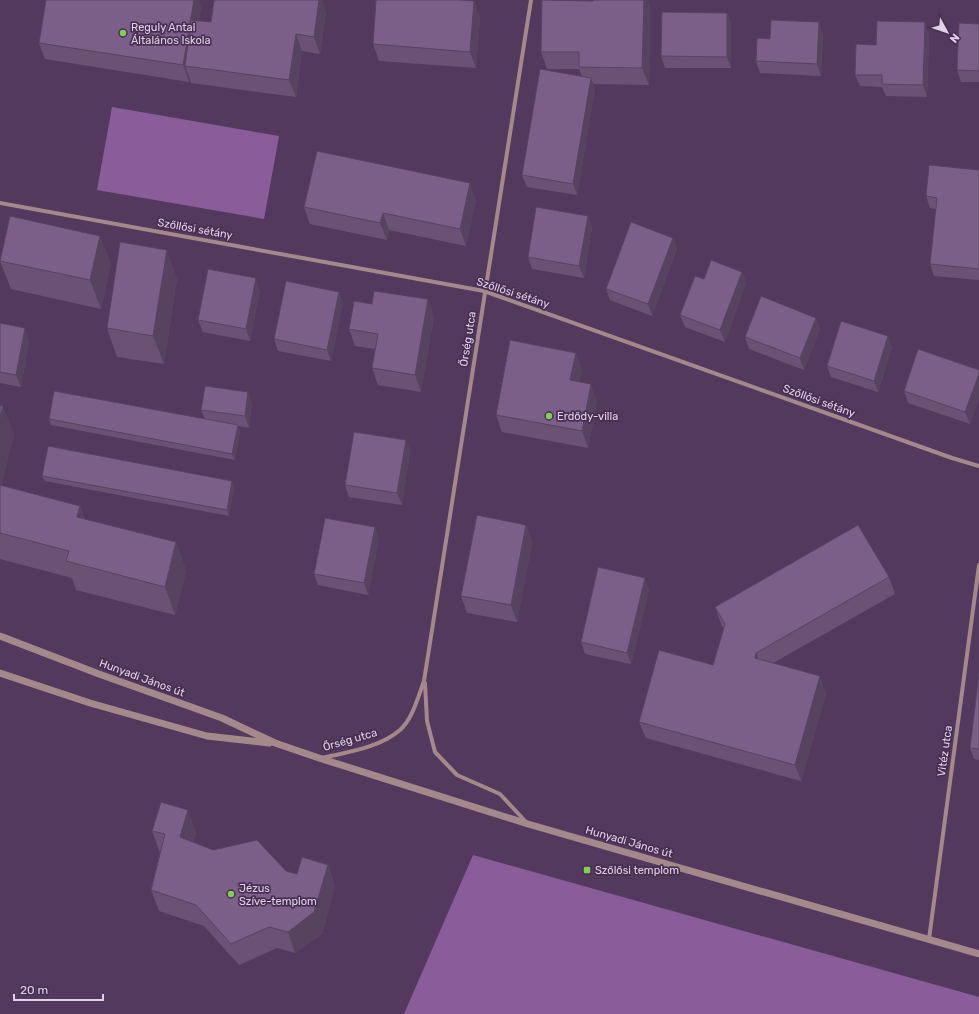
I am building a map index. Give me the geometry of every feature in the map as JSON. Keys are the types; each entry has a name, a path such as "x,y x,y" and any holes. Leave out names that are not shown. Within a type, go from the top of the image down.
{"street":[{"name":"Őrség utca","path":"319,758 362,749 385,740 400,730 414,709 424,681 484,291 531,0"},
{"name":"Szőllősi sétány","path":"0,203 484,291 952,458 979,466"},
{"name":"Vitéz utca","path":"929,939 979,565"},
{"name":"Hunyadi János út","path":"0,636 99,674 222,718 275,743 319,758 528,824 979,954"},
{"name":"Hunyadi János út","path":"0,673 90,703 207,736 275,743"},
{"name":"Őrség utca","path":"424,681 427,721 435,752 457,776 500,794 528,824"}],"shaded area":[{"path":"112,107 279,136 264,219 97,190"},
{"path":"473,855 979,997 979,1014 404,1014"}],"building":[{"name":"Reguly Antal Általános Iskola","path":"46,0 194,0 183,65 39,43"},
{"path":"214,0 319,0 314,37 296,34 289,80 185,66 191,20 211,22"},
{"path":"376,0 474,1 470,52 373,44"},
{"path":"542,0 644,0 642,68 579,67 579,52 541,52"},
{"path":"662,12 727,13 727,57 661,56"},
{"path":"771,20 819,22 817,64 756,61 757,38 770,39"},
{"path":"877,21 925,22 923,85 882,84 882,75 855,75 856,44 876,45"},
{"path":"959,23 979,24 979,71 957,70"},
{"path":"540,69 591,78 573,184 522,175"},
{"path":"317,151 470,183 460,229 383,213 380,223 304,207"},
{"path":"929,165 979,170 979,269 930,264 937,198 926,196"},
{"path":"536,207 588,216 579,266 528,257"},
{"path":"10,216 100,236 90,280 0,261"},
{"path":"631,222 673,238 648,304 606,289"},
{"path":"120,242 167,250 153,336 107,328"},
{"path":"711,260 742,272 720,330 680,315 695,276 704,279"},
{"path":"208,269 256,278 246,329 198,320"},
{"path":"286,281 339,292 327,350 274,339"},
{"path":"374,291 428,299 415,375 372,368 378,334 349,329 354,301 372,304"},
{"path":"761,296 816,318 800,358 745,337"},
{"path":"841,321 888,336 874,381 827,366"},
{"path":"0,323 25,328 16,375 0,372"},
{"name":"Erdődy-villa","path":"510,340 576,353 570,380 591,384 582,431 496,415"},
{"path":"918,349 979,370 979,374 965,412 904,391"},
{"path":"205,386 248,392 245,416 201,410"},
{"path":"54,391 238,425 232,454 49,419"},
{"path":"0,405 3,406 0,418"},
{"path":"354,432 406,440 397,493 345,485"},
{"path":"48,446 232,481 227,510 42,476"},
{"path":"0,485 80,506 77,517 176,542 165,587 66,561 69,551 0,533"},
{"path":"477,515 526,525 511,605 461,596"},
{"path":"325,518 375,527 364,583 314,574"},
{"path":"858,525 889,577 756,653 755,658 820,676 795,765 639,722 659,650 713,665 725,624 715,607"},
{"path":"598,567 645,578 627,653 581,642"},
{"path":"979,673 979,749 970,748"},
{"name":"Jézus Szíve-templom","path":"161,802 188,810 180,837 213,850 257,840 286,871 297,874 302,857 328,865 314,912 288,932 269,927 231,944 196,905 151,890 165,834 152,831"}],"place":[{"name":"Reguly Antal Általános Iskola","path":"123,33"},
{"name":"Erdődy-villa","path":"549,416"},
{"name":"Szőlősi templom","path":"587,870"},
{"name":"Jézus Szíve-templom","path":"231,894"}]}
